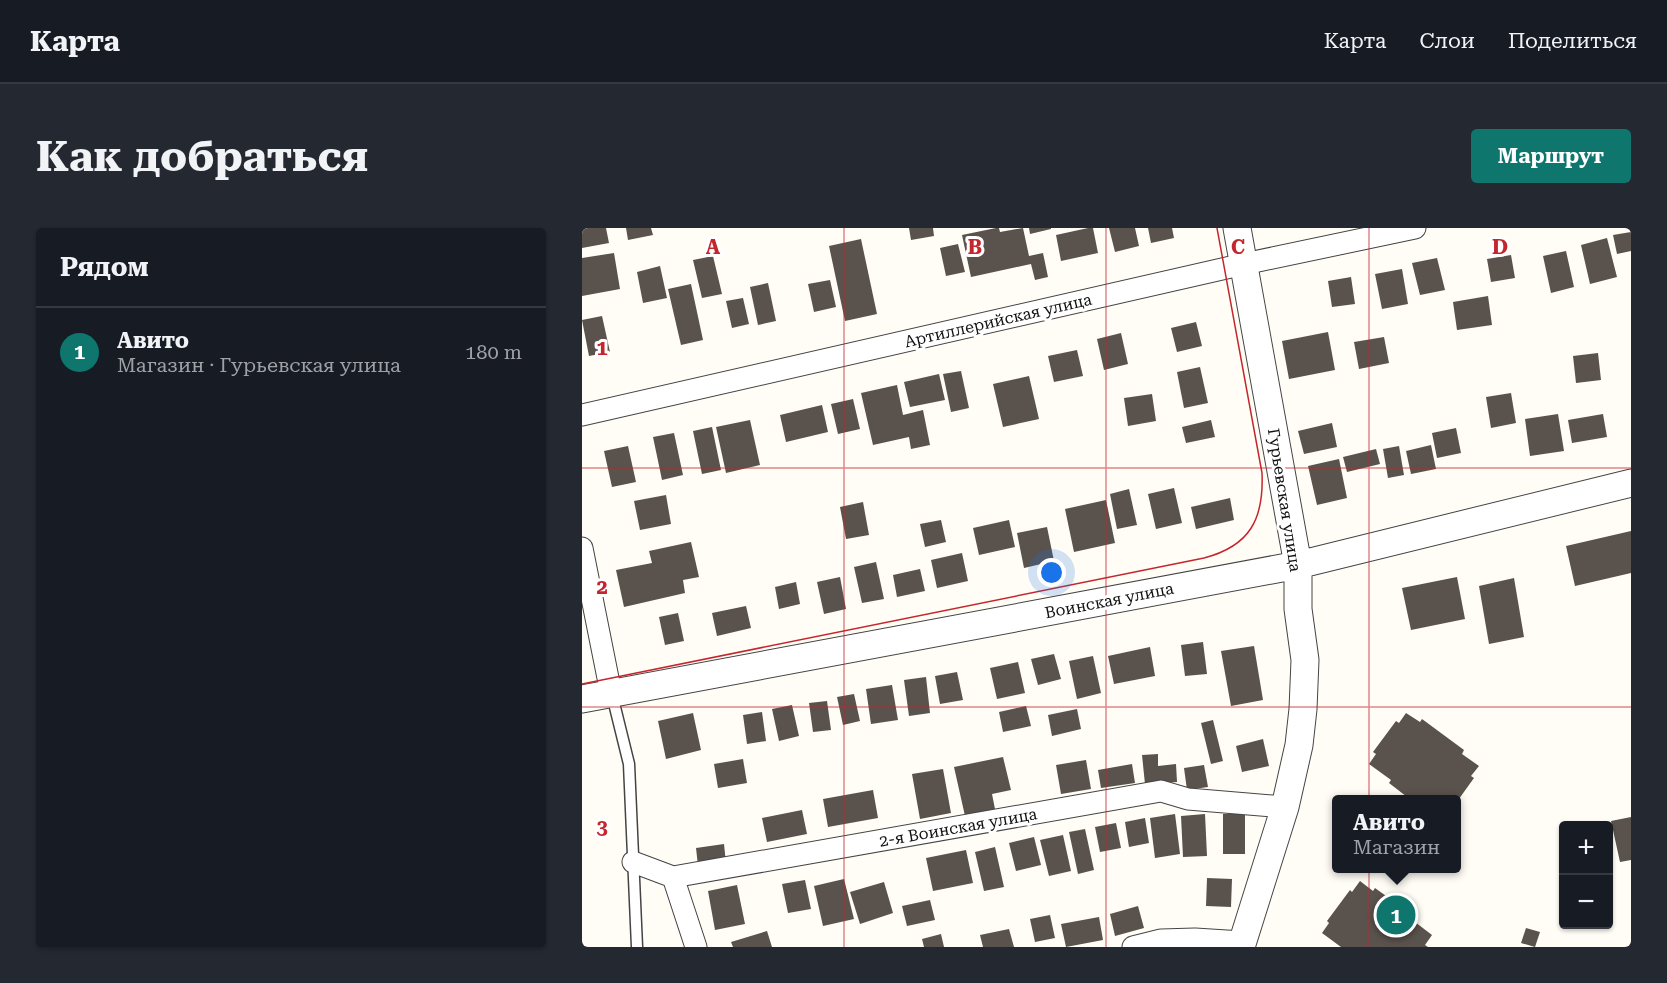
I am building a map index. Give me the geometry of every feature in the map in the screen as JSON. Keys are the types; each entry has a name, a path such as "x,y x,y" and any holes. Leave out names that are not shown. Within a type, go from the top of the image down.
{"street":[{"name":"Гурьевская улица","path":"1237,228 1298,565 1298,609 1305,660 1299,745 1285,807 1242,945"},
{"name":"Артиллерийская улица","path":"582,415 1244,264 1415,228"},
{"name":"Воинская улица","path":"582,699 1298,565 1631,483"},
{"path":"582,548 611,693"},
{"name":"2-я Воинская улица","path":"673,877 1161,791 1188,799 1285,807"},
{"path":"633,862 673,877 696,947"},
{"path":"1133,947 1161,940 1195,939 1242,945"}],"lane":[{"path":"611,693 629,764 637,947"}],"building":[{"path":"582,228 606,228 609,243 582,248"},
{"path":"626,228 651,228 653,235 628,240"},
{"path":"909,228 933,228 934,236 911,240"},
{"path":"999,228 1000,232 1023,228 1029,256 1043,253 1048,277 1035,280 1031,264 971,277 962,235"},
{"path":"1029,228 1051,228 1051,229 1030,234"},
{"path":"1093,228 1098,253 1061,261 1056,235"},
{"path":"1109,228 1135,228 1139,246 1115,252"},
{"path":"1148,228 1172,228 1174,238 1151,243"},
{"path":"1631,232 1631,251 1617,254 1613,235"},
{"path":"1607,238 1617,277 1590,284 1581,245"},
{"path":"861,239 877,314 845,321 829,246"},
{"path":"958,244 965,272 946,276 940,248"},
{"path":"1566,251 1574,287 1551,293 1543,256"},
{"path":"614,253 620,289 582,296 582,258"},
{"path":"1511,255 1515,278 1491,282 1487,259"},
{"path":"713,256 722,294 702,298 693,260"},
{"path":"1437,258 1445,290 1420,295 1412,263"},
{"path":"660,266 667,298 643,303 637,272"},
{"path":"1402,269 1408,304 1382,309 1375,274"},
{"path":"1351,277 1355,304 1332,307 1328,281"},
{"path":"830,280 836,307 814,312 808,284"},
{"path":"768,283 776,321 758,325 750,287"},
{"path":"691,284 703,340 681,345 668,289"},
{"path":"1488,296 1492,325 1457,330 1453,302"},
{"path":"743,298 749,324 732,328 726,301"},
{"path":"602,316 610,352 589,356 582,320"},
{"path":"1196,322 1202,346 1177,352 1171,328"},
{"path":"1328,332 1335,370 1289,379 1282,341"},
{"path":"1121,333 1128,364 1104,370 1097,339"},
{"path":"1384,337 1389,363 1359,369 1354,342"},
{"path":"1077,350 1083,376 1054,382 1048,356"},
{"path":"1598,353 1601,380 1576,383 1573,356"},
{"path":"1200,367 1208,403 1184,408 1177,372"},
{"path":"961,371 969,408 951,412 943,374"},
{"path":"939,374 945,400 910,407 904,382"},
{"path":"1029,376 1039,419 1003,427 993,384"},
{"path":"897,385 903,415 923,410 930,445 911,449 909,437 873,445 861,393"},
{"path":"1511,393 1516,423 1491,428 1486,397"},
{"path":"1152,394 1156,421 1128,426 1124,398"},
{"path":"853,399 860,429 838,434 831,404"},
{"path":"822,405 828,432 786,442 780,415"},
{"path":"1558,414 1564,451 1530,456 1525,419"},
{"path":"1603,414 1607,437 1572,443 1568,420"},
{"path":"750,420 760,465 726,473 716,427"},
{"path":"1211,420 1215,437 1186,443 1182,427"},
{"path":"1332,423 1337,447 1304,454 1298,431"},
{"path":"712,427 721,470 702,474 693,431"},
{"path":"1456,428 1461,453 1437,458 1432,433"},
{"path":"674,433 683,475 662,480 653,437"},
{"path":"1431,445 1436,469 1411,474 1406,451"},
{"path":"628,446 636,482 612,487 604,451"},
{"path":"1399,446 1404,475 1388,478 1383,449"},
{"path":"1376,449 1380,464 1347,472 1343,457"},
{"path":"1339,459 1347,498 1317,505 1308,466"},
{"path":"1174,488 1182,523 1156,529 1148,494"},
{"path":"1129,489 1137,525 1117,529 1110,494"},
{"path":"666,495 671,524 640,530 634,501"},
{"path":"1230,498 1234,520 1196,529 1191,507"},
{"path":"1106,500 1115,543 1074,552 1065,509"},
{"path":"863,502 869,535 846,539 840,507"},
{"path":"941,520 946,542 925,547 920,524"},
{"path":"1009,520 1015,547 979,555 973,528"},
{"path":"1047,527 1054,561 1024,568 1017,533"},
{"path":"1631,531 1631,573 1575,586 1566,546"},
{"path":"691,542 699,577 683,580 685,593 624,607 616,570 652,563 649,551"},
{"path":"962,553 968,581 937,588 931,560"},
{"path":"876,562 884,599 862,603 854,567"},
{"path":"920,569 925,591 897,597 893,575"},
{"path":"840,577 846,609 824,614 817,582"},
{"path":"1457,577 1465,619 1411,630 1402,588"},
{"path":"1514,578 1524,637 1489,644 1479,586"},
{"path":"796,582 800,604 779,609 775,587"},
{"path":"746,606 751,628 717,636 712,613"},
{"path":"678,613 684,641 665,645 659,617"},
{"path":"1203,642 1207,674 1185,676 1181,645"},
{"path":"1254,646 1263,700 1231,706 1221,651"},
{"path":"1150,647 1155,676 1114,684 1108,656"},
{"path":"1054,654 1061,679 1038,685 1031,659"},
{"path":"1093,656 1101,693 1077,699 1069,661"},
{"path":"1018,662 1025,693 997,699 990,668"},
{"path":"957,672 963,700 940,704 935,676"},
{"path":"926,677 930,713 909,716 904,680"},
{"path":"892,685 898,720 871,724 866,689"},
{"path":"854,694 860,721 843,725 837,697"},
{"path":"827,701 831,730 813,732 809,703"},
{"path":"792,705 799,736 779,741 772,709"},
{"path":"1026,706 1031,726 1003,732 999,712"},
{"path":"1077,709 1081,729 1052,736 1048,715"},
{"path":"762,712 766,741 747,744 743,715"},
{"path":"693,713 701,750 666,759 658,721"},
{"path":"1406,713 1420,722 1422,719 1464,750 1462,754 1479,766 1471,776 1474,778 1461,796 1405,795 1389,783 1391,780 1369,764 1376,754 1373,752 1396,721 1399,723"},
{"path":"1213,720 1223,761 1211,764 1201,723"},
{"path":"1263,739 1269,766 1242,772 1236,746"},
{"path":"1158,754 1158,766 1176,764 1177,782 1145,784 1142,755"},
{"path":"1003,757 1011,790 992,794 995,809 965,816 954,767"},
{"path":"743,759 747,783 718,788 714,764"},
{"path":"1086,760 1091,789 1061,794 1056,765"},
{"path":"1132,764 1135,783 1101,788 1098,770"},
{"path":"1204,765 1208,787 1187,790 1184,768"},
{"path":"943,769 951,813 920,819 912,774"},
{"path":"873,790 878,818 828,827 823,799"},
{"path":"802,810 807,834 767,842 762,818"},
{"path":"1175,814 1180,854 1155,858 1150,818"},
{"path":"1205,814 1207,856 1183,857 1181,816"},
{"path":"1223,814 1245,814 1245,854 1223,854"},
{"path":"1631,817 1631,860 1620,862 1613,821 1611,821"},
{"path":"1145,818 1149,843 1129,847 1125,822"},
{"path":"1116,823 1121,848 1100,852 1095,827"},
{"path":"1085,829 1094,870 1078,874 1069,832"},
{"path":"1063,835 1071,871 1049,876 1040,840"},
{"path":"1034,837 1041,865 1016,871 1009,843"},
{"path":"724,844 726,863 698,866 696,848"},
{"path":"995,847 1004,887 984,891 975,852"},
{"path":"966,850 973,883 933,891 926,858"},
{"path":"1207,878 1232,879 1231,907 1206,906"},
{"path":"844,879 854,919 823,926 814,886"},
{"path":"805,880 811,909 788,913 782,884"},
{"path":"1360,881 1373,891 1375,888 1418,919 1415,922 1432,935 1425,945 1428,947 1341,947 1322,933 1329,923 1327,921 1350,890 1352,892"},
{"path":"884,882 893,913 860,924 850,892"},
{"path":"737,885 745,924 715,930 708,891"},
{"path":"930,900 935,920 907,926 902,906"},
{"path":"1138,906 1144,928 1115,936 1110,914"},
{"path":"1050,915 1055,938 1035,942 1030,919"},
{"path":"1099,917 1103,940 1066,947 1061,924"},
{"path":"1526,928 1540,932 1535,947 1521,943"},
{"path":"1009,929 1014,947 983,947 980,935"},
{"path":"767,931 772,947 733,947 731,942"},
{"path":"941,934 944,947 924,947 922,939"}],"tram line":[{"path":"582,684 1204,558 1233,546 1243,538 1257,517 1262,489 1262,473 1217,228"}],"place":[{"name":"Авито","path":"1396,915"}]}
